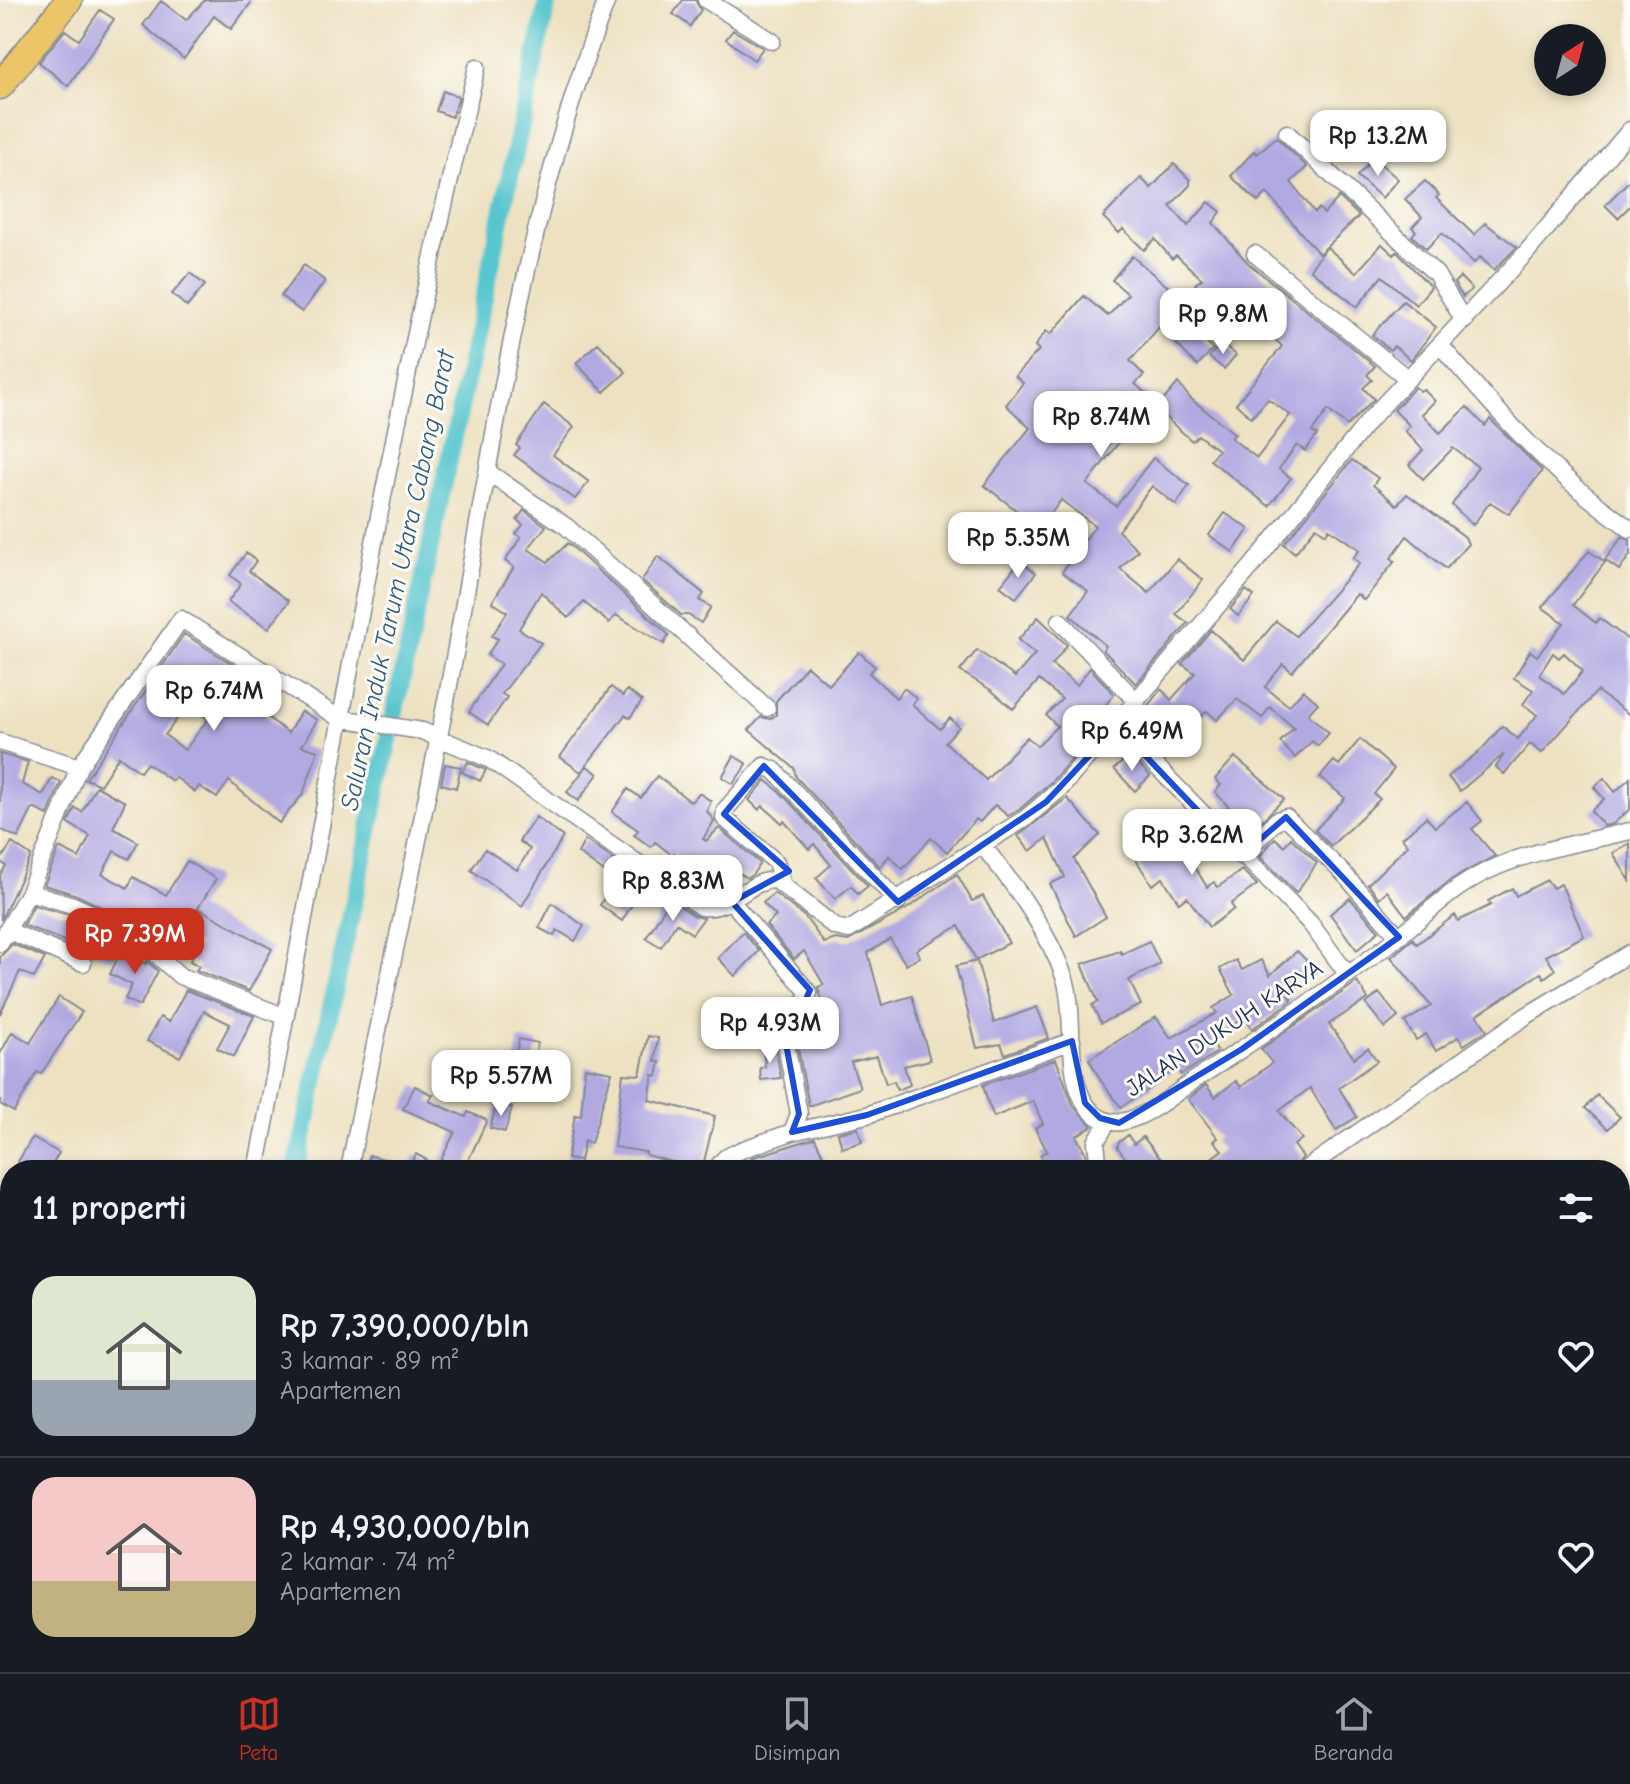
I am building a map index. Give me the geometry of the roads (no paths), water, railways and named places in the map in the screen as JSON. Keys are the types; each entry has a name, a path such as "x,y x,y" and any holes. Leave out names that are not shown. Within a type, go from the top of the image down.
{"main road":[{"path":"0,86 69,0"}],"street":[{"path":"351,1160 440,737 488,472 501,382 559,134 607,0"},
{"path":"706,0 772,41"},
{"path":"258,1160 346,718 441,213 477,67"},
{"path":"898,902 774,770 764,766 725,810 724,818 774,860 782,882 841,931 849,930 898,902 1053,796 1117,726 1371,418 1464,321 1630,130"},
{"path":"1287,133 1436,274 1464,321"},
{"path":"1255,254 1408,379"},
{"path":"1440,345 1533,452 1583,496 1630,529"},
{"path":"488,472 579,537 767,708"},
{"path":"83,963 3,937 29,892 79,767 181,619 346,718 422,731 506,769 694,903 712,908 732,902 769,880 782,882"},
{"path":"1060,621 1137,702"},
{"path":"1117,726 1241,856 1310,923 1348,975"},
{"path":"0,742 79,767"},
{"path":"1241,856 1277,820 1286,817 1345,875 1399,937"},
{"name":"JALAN DUKUH KARYA","path":"982,845 1008,876 1058,960 1068,993 1074,1065 1085,1103 1092,1112 1119,1123 1148,1110 1348,975 1458,888 1483,873 1516,859 1630,831"},
{"path":"29,892 73,905 112,922 144,943 180,976 286,1017"},
{"path":"732,902 809,993 789,1029 786,1044 799,1114 792,1132"},
{"path":"1318,1160 1526,1016 1630,953"},
{"path":"723,1160 741,1150 792,1132 867,1115 1072,1041"},
{"path":"1098,1160 1096,1142 1108,1121"}],"waterway":[{"name":"Saluran Induk Tarum Utara Cabang Barat","path":"298,1160 548,0"}]}
